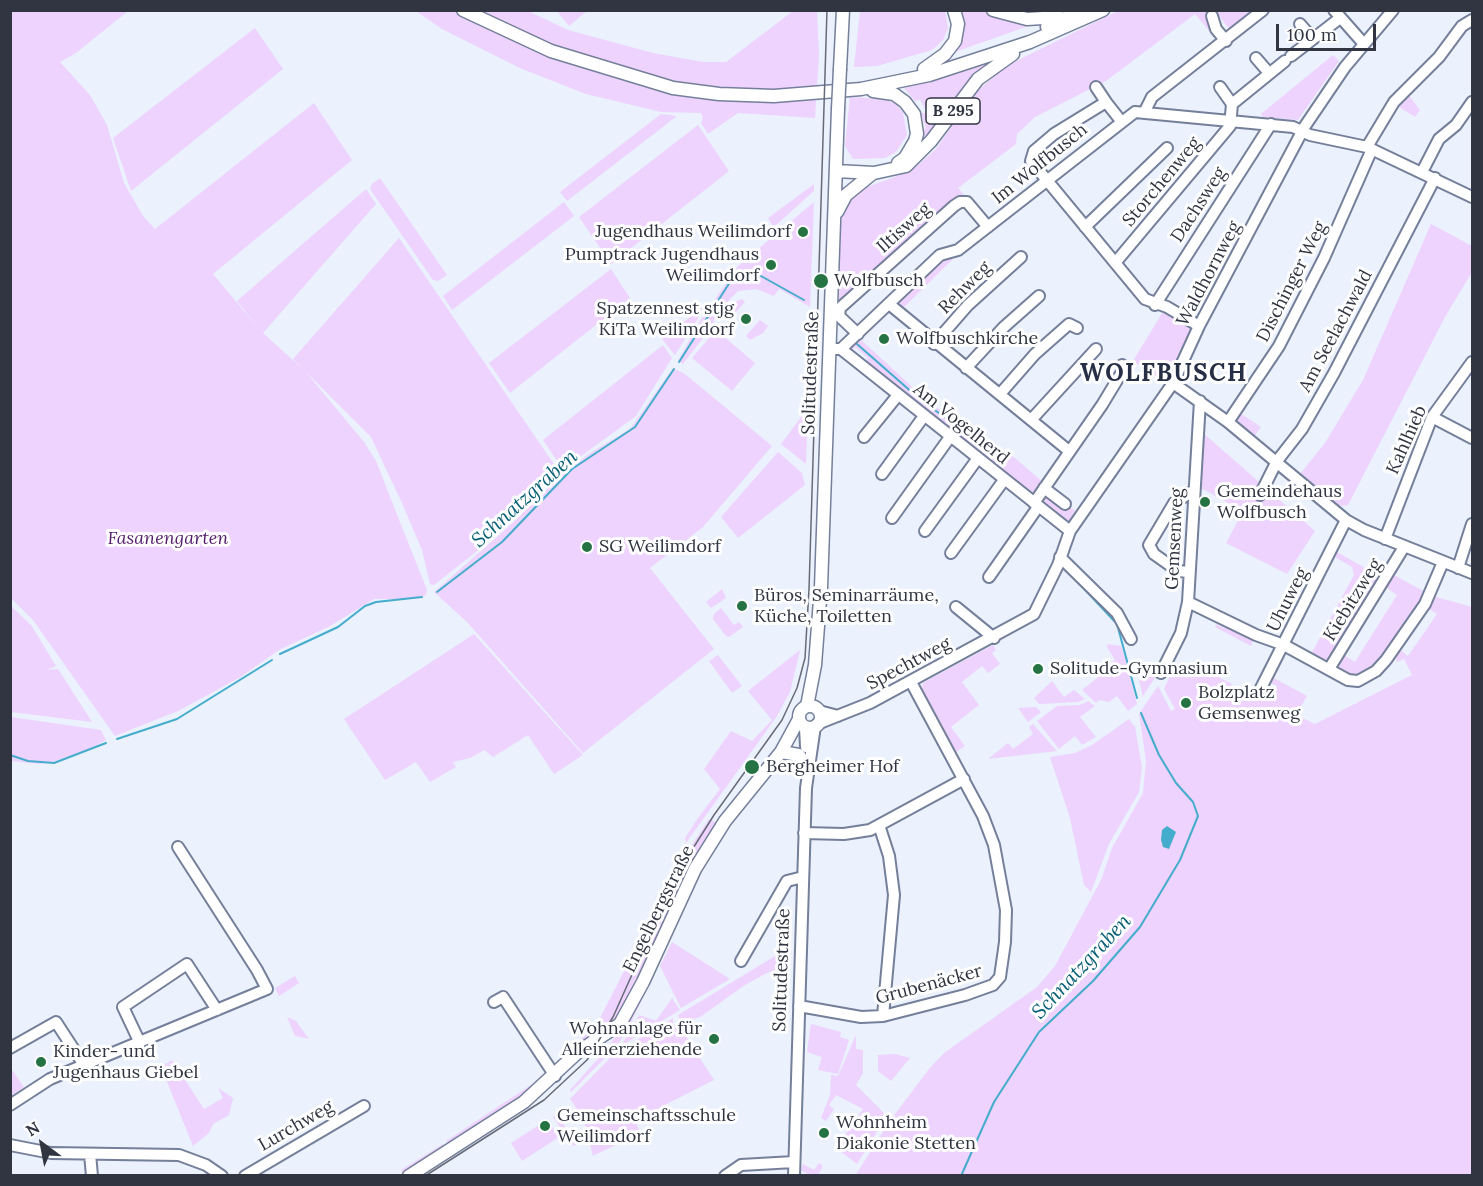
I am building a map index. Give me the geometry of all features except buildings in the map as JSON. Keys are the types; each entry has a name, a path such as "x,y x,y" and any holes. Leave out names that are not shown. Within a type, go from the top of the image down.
{"main road":[{"name":"B 295","path":"463,10 551,51 673,88 719,94 804,95 861,89 952,69 1030,42 1103,10"},
{"name":"B 295","path":"924,69 945,54 955,41 958,24 954,10"},
{"name":"B 295","path":"993,10 1027,19 1069,16"},
{"name":"B 295","path":"629,75 720,86 782,88 849,83 924,69 1025,36 1082,10"},
{"name":"Solitudestraße","path":"808,724 820,718 814,709 815,665 836,349 834,221 840,69 845,13"},
{"name":"B 295","path":"836,171 874,173 906,166 931,141 978,79 1030,42"},
{"name":"B 295","path":"861,89 894,94 905,102 914,114 917,134 912,149 905,158 887,170"},
{"name":"B 295","path":"834,221 846,195 874,173"},
{"name":"Engelbergstraße","path":"409,1176 524,1102 555,1076 578,1052 626,1016 695,869 725,821 782,749 808,724 801,711 814,709"},
{"path":"782,749 799,755 808,768"}],"street":[{"name":"Im Wolfbusch","path":"836,349 858,334 940,255 958,250 1121,121 1135,112 1145,111 1152,97 1263,10"},
{"name":"Waldhornweg","path":"1060,557 1070,531 1173,383 1199,326 1303,131 1327,92 1393,10"},
{"path":"1468,10 1472,21"},
{"path":"1232,104 1312,39 1337,14 1364,44"},
{"path":"1212,16 1216,29 1226,41"},
{"name":"Dischinger Weg","path":"1228,422 1279,346 1329,248 1369,148 1394,102 1439,57 1462,26 1472,21"},
{"path":"1300,24 1312,39"},
{"path":"1256,58 1269,73"},
{"path":"1096,87 1121,121"},
{"path":"1220,87 1232,104 1232,120"},
{"path":"1031,161 1034,151 1054,134 1106,102"},
{"path":"1422,172 1439,139 1456,125 1473,102"},
{"path":"1145,111 1293,127 1369,148 1473,197"},
{"name":"Storchenweg","path":"1115,263 1230,126 1232,120"},
{"name":"Dachsweg","path":"1155,305 1271,124"},
{"path":"1085,227 1167,148"},
{"path":"1021,152 1031,161 1145,299 1155,305 1167,307 1199,326"},
{"name":"Am Seelachwald","path":"1260,495 1277,461 1302,429 1334,373 1435,178"},
{"name":"Iltisweg","path":"858,334 838,314 842,306 960,202 967,202 988,227"},
{"name":"Rehweg","path":"934,344 968,305 1021,257"},
{"path":"966,368 1004,327 1039,296"},
{"path":"888,304 934,344 1000,394 1069,451"},
{"path":"1000,394 1035,354 1069,324 1077,327"},
{"name":"Am Vogelherd","path":"836,349 1070,531"},
{"path":"1031,420 1096,349"},
{"name":"Kahlhieb","path":"1384,539 1432,417 1473,362"},
{"path":"989,577 1036,505 1044,488 1102,405 1125,367 1122,365"},
{"path":"1173,383 1228,422 1346,520 1384,539 1473,573"},
{"path":"864,437 898,395"},
{"name":"Gemsenweg","path":"1161,673 1181,633 1188,602 1200,401"},
{"path":"882,474 924,416"},
{"path":"1432,417 1473,438"},
{"path":"892,518 950,437"},
{"path":"925,531 978,458"},
{"path":"951,553 1004,480"},
{"path":"1044,488 1065,504"},
{"path":"1188,572 1178,571 1154,554 1149,545 1174,503 1193,491"},
{"name":"Uhuweg","path":"1258,694 1346,520"},
{"path":"1458,568 1473,524"},
{"name":"Kiebitzweg","path":"1329,669 1404,547"},
{"path":"1060,557 1117,613 1131,639"},
{"name":"Spechtweg","path":"808,724 867,705 994,638 1034,614 1060,557"},
{"path":"1188,602 1256,635 1284,645 1350,681 1363,679 1377,670 1425,604 1443,562"},
{"path":"956,607 994,638"},
{"name":"Grubenäcker","path":"799,1006 861,1017 883,1016 993,985 1000,977 1006,913 1002,877 989,831 964,779 911,682"},
{"path":"814,709 838,716"},
{"name":"Solitudestraße","path":"794,1176 808,724"},
{"path":"804,833 844,834 879,825 964,779"},
{"path":"879,825 889,856 894,895 883,1016"},
{"path":"11,1105 34,1087 267,989 258,970 178,847"},
{"path":"741,961 788,880 803,877"},
{"path":"140,1043 123,1007 187,964 217,1010"},
{"path":"494,1002 503,997 555,1076"},
{"path":"10,1048 56,1022 84,1065"},
{"name":"Lurchweg","path":"245,1176 364,1106"},
{"path":"10,1145 33,1151 179,1155 206,1165 222,1176"},
{"path":"90,1154 92,1176"},
{"path":"725,1176 741,1165 794,1162"}],"green space":[{"name":"Fasanengarten","path":"11,10 128,11 76,53 60,62 90,95 107,125 124,183 143,216 155,229 314,103 352,160 213,274 259,329 237,301 366,189 376,204 263,333 305,371 364,442 376,461 427,590 426,595 416,599 374,599 330,626 279,650 239,678 178,711 115,736 33,620 11,598"},
{"path":"587,10 569,26 557,11"},
{"path":"945,10 948,28 943,40 932,50 877,66 854,67 860,11"},
{"path":"416,11 528,11 568,30 653,53 703,62 726,62 793,11 817,11 819,55 815,118 738,113 708,134 701,123 703,118 701,113 661,112 586,94 522,69 442,29"},
{"path":"958,11 987,11 1003,18 1040,22 949,54"},
{"path":"1118,11 1215,11 1212,16 1216,29 1210,32 1195,14 1106,81 1035,117 1017,134 1016,144 958,188 965,196 960,202 844,303 839,302 842,211 863,184 870,186 911,171 936,149 973,95 1006,66"},
{"path":"1215,11 1259,11 1232,32"},
{"path":"255,28 283,69 131,191 113,138"},
{"path":"1333,55 1339,61 1298,120 1263,117 1261,114"},
{"path":"990,61 965,87 914,154 921,133 926,128 921,113 928,113 920,100 915,101 904,88"},
{"path":"1408,94 1420,110 1415,117 1396,105"},
{"path":"850,97 885,99 896,104 903,113 907,135 896,152 885,158 853,159 845,146"},
{"path":"661,114 677,116 567,201 560,192"},
{"path":"698,125 729,171 611,264 579,217"},
{"path":"380,178 447,275 438,281 433,280 370,189 372,184"},
{"path":"814,184 814,191 776,225 772,225 768,218"},
{"path":"564,202 574,216 452,310 443,296"},
{"path":"814,202 810,307 779,289 774,296 756,289 738,291 716,313 713,325 683,364 678,361 700,321 738,266"},
{"path":"1431,224 1472,246 1472,272 1445,317 1348,505 1337,506 1300,474 1325,443 1363,380"},
{"path":"399,238 558,470 505,529 434,585 430,584 422,550 371,437 293,359"},
{"path":"954,256 900,311 896,302 940,260"},
{"path":"611,269 630,298 510,393 489,363"},
{"path":"742,299 745,302 729,320 726,310 730,304"},
{"path":"707,304 675,355 662,339"},
{"path":"1164,310 1192,327 1165,382 1133,361"},
{"path":"760,320 768,326 763,333 750,340 746,336"},
{"path":"716,330 755,363 732,391 692,358"},
{"path":"859,338 931,404 1015,458 1045,484 1032,497 864,363 868,358 855,347 851,352 849,348"},
{"path":"663,345 672,358 636,416 570,464 560,465 543,440"},
{"name":"SG Weilimdorf","path":"673,368 685,374 772,446 703,527 650,568 714,649 583,753 467,622 434,592 506,529 562,474 590,453 630,429"},
{"path":"808,408 806,464 781,444"},
{"path":"1240,413 1261,427 1253,438 1236,425"},
{"path":"1202,432 1315,531 1287,574 1226,543 1243,511 1199,487"},
{"path":"778,452 802,473 805,485 738,538 721,517"},
{"path":"1043,495 1075,510 1069,523 1066,524 1039,500"},
{"path":"1337,552 1382,581 1342,644 1324,662 1310,656 1354,575 1352,567 1335,557"},
{"path":"1392,574 1427,593 1422,603 1374,667 1355,677 1335,668 1342,654 1355,662 1397,595 1385,587"},
{"path":"722,589 726,598 711,608 706,602"},
{"path":"1433,596 1472,607 1472,1175 855,1176 889,1122 944,1053 1037,987 1055,966 1101,880 1112,848 1143,793 1146,760 1139,714 1158,686 1171,711 1175,709 1164,689 1175,665 1180,662 1195,665 1232,684 1229,691 1250,702 1254,694 1269,701 1277,686 1267,681 1272,677 1307,696 1296,715 1315,724 1412,675 1404,659 1397,662 1394,653 1398,648 1408,656 1437,614 1426,607"},
{"path":"10,605 31,625 56,666 47,670 58,669 92,722 11,712"},
{"path":"721,608 734,625 739,622 743,627 729,637 713,619 714,614"},
{"path":"1227,622 1254,636 1251,646 1215,627 1216,624 1224,628"},
{"path":"474,634 583,755 554,774 528,735 493,757 484,750 470,758 453,762 456,767 430,782 416,762 385,780 344,719"},
{"path":"1108,644 1121,646 1125,657 1137,704 1128,711 1117,696 1109,702 1100,700 1096,703 1082,690 1106,671 1108,664 1115,660 1107,647"},
{"path":"993,645 996,650 992,653 1000,664 988,673 982,666 962,682 979,705 951,727 965,746 956,752 922,690 923,683"},
{"path":"800,650 790,692 777,716 686,843 685,838 720,789 704,769 731,731 752,741 772,720 748,691"},
{"path":"718,655 742,686 732,693 709,661"},
{"path":"1147,670 1156,676 1143,696 1139,681"},
{"path":"1052,681 1064,697 1074,690 1085,699 1078,702 1039,704 1034,698"},
{"path":"1088,701 1095,706 1080,717 1096,737 1082,745 1075,736 1059,749 1037,721 1057,706 1080,705"},
{"path":"1036,707 1041,712 1028,722 1018,708"},
{"path":"11,717 101,730 106,740 92,748 52,762 38,764 11,761"},
{"path":"1129,719 1135,727 1142,767 1139,792 1109,844 1091,892 1084,885 1070,818 1050,757 1075,753 1092,745"},
{"path":"1033,724 1057,751 988,759 1008,743 1013,749 1033,734 1029,727"},
{"path":"709,819 717,823 622,1016 565,1056 599,1020 678,866"},
{"path":"672,942 730,979 681,1008 660,966"},
{"path":"790,947 789,965 767,973 745,985 700,1017 681,1023 678,1015"},
{"path":"651,974 654,974 630,1025 617,1046 607,1048 636,1008"},
{"path":"295,976 299,983 279,996 275,988"},
{"path":"672,998 680,1010 621,1046 639,1015 656,1021"},
{"path":"287,1017 296,1021 309,1039 295,1036"},
{"path":"673,1018 673,1025 680,1027 714,1080 635,1120 640,1133 593,1156 583,1117 570,1099 613,1055"},
{"path":"811,1024 841,1032 840,1037 849,1040 838,1074 818,1070 822,1057 807,1052"},
{"path":"856,1035 856,1049 863,1050 863,1073 856,1085 887,1116 857,1164 836,1148 863,1109 836,1095 829,1105 834,1109 826,1121 821,1118 830,1095 831,1075 838,1076"},
{"path":"604,1052 607,1056 571,1092 570,1090"},
{"path":"895,1054 910,1058 891,1081 878,1071 878,1055"},
{"path":"172,1060 204,1109 223,1098 218,1088 233,1098 229,1115 213,1124 209,1133 193,1146 161,1067"},
{"path":"10,1067 24,1087 12,1095 10,1093"},
{"path":"537,1081 540,1084 520,1100 449,1145 446,1141"},
{"path":"557,1114 577,1144 573,1146 553,1117"},
{"path":"547,1120 559,1137 522,1161 511,1143"},
{"path":"443,1144 445,1148 404,1174 401,1170"},
{"path":"819,1163 823,1166 818,1175 809,1175 801,1170 803,1164 814,1170"}],"water":[{"path":"1167,826 1176,832 1169,849 1163,847 1161,840 1162,830"}],"waterway":[{"name":"Schnatzgraben","path":"679,362 730,282 746,272 752,271 804,300"},
{"name":"Schnatzgraben","path":"857,344 923,402 1007,460"},
{"name":"Schnatzgraben","path":"437,592 502,542 572,469 635,427 674,369"},
{"name":"Schnatzgraben","path":"1073,577 1117,624 1137,698"},
{"name":"Schnatzgraben","path":"280,654 338,627 365,606 376,602 422,597"},
{"name":"Schnatzgraben","path":"117,739 177,719 272,660"},
{"name":"Schnatzgraben","path":"961,1176 994,1102 1039,1032 1093,981 1140,927 1180,860 1198,816 1193,802 1176,783 1159,755 1141,713"},
{"name":"Schnatzgraben","path":"10,755 28,761 54,763 106,743"}],"tram line":[{"path":"425,1176 544,1100 587,1060 613,1017 678,872 714,815 782,720 797,688 805,658 809,589 827,10"}],"place":[{"name":"Jugendhaus Weilimdorf","path":"803,232"},
{"name":"Pumptrack Jugendhaus Weilimdorf","path":"771,265"},
{"name":"Wolfbusch","path":"821,281"},
{"name":"Spatzennest stjg KiTa Weilimdorf","path":"746,319"},
{"name":"Wolfbuschkirche","path":"884,339"},
{"name":"Gemeindehaus Wolfbusch","path":"1205,502"},
{"name":"SG Weilimdorf","path":"587,547"},
{"name":"Büros, Seminarräume, Küche, Toiletten","path":"742,606"},
{"name":"Solitude-Gymnasium","path":"1038,669"},
{"name":"Bolzplatz Gemsenweg","path":"1186,703"},
{"name":"Bergheimer Hof","path":"752,767"},
{"name":"Wohnanlage für Alleinerziehende","path":"714,1039"},
{"name":"Kinder- und Jugenhaus Giebel","path":"41,1062"},
{"name":"Gemeinschaftsschule Weilimdorf","path":"545,1126"},
{"name":"Wohnheim Diakonie Stetten","path":"824,1133"}],"district":[{"name":"WOLFBUSCH","path":"1164,374"}]}
